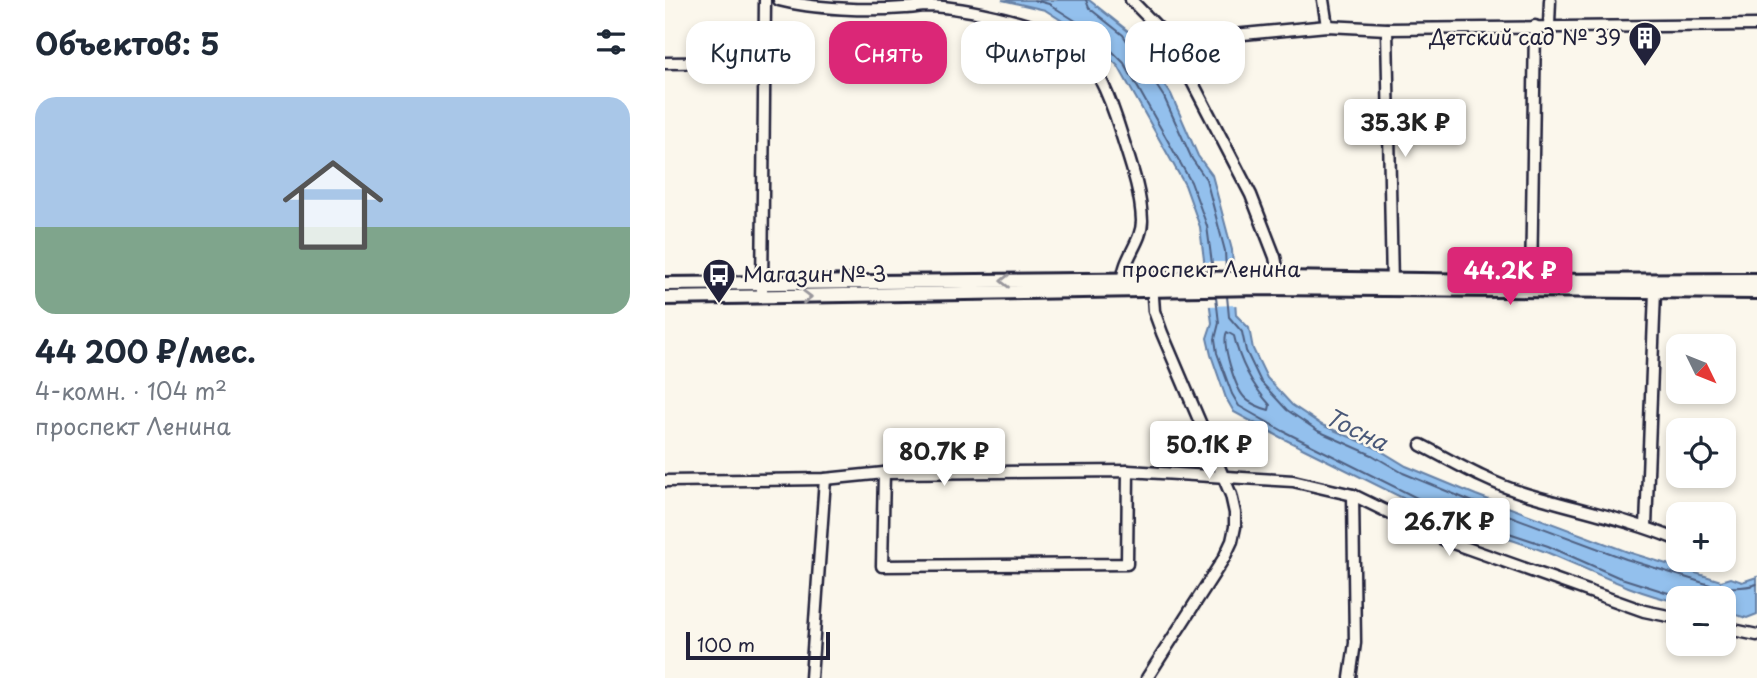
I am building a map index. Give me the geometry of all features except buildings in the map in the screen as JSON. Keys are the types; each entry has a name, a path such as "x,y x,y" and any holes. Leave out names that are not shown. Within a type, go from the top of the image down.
{"main road":[{"name":"проспект Ленина","path":"1263,283 1279,278 1392,285"},
{"name":"проспект Ленина","path":"665,284 1123,280 1152,284"},
{"name":"проспект Ленина","path":"665,298 762,298 1152,284 1531,286 1757,281"},
{"name":"проспект Ленина","path":"1531,286 1757,292"}],"street":[{"path":"765,0 765,21"},
{"path":"779,0 838,7 904,9 926,6 970,11 1045,32 1075,46 1091,63 1114,110 1140,200 1142,224 1123,268 1123,280"},
{"path":"1131,0 1151,21"},
{"path":"1324,0 1327,26"},
{"path":"1549,25 1550,0"},
{"path":"1245,34 1327,26 1387,29 1549,25 1757,25"},
{"path":"1531,286 1535,26"},
{"path":"1387,29 1392,285"},
{"path":"665,63 686,63"},
{"path":"762,298 764,84"},
{"path":"1193,84 1251,195 1275,257 1279,278"},
{"path":"1147,678 1224,558 1232,541 1235,513 1224,477 1154,311 1152,284"},
{"path":"1646,527 1655,291"},
{"path":"1421,445 1521,493 1646,527 1666,535"},
{"path":"884,473 882,566 1127,564 1128,471"},
{"path":"665,481 825,479 884,473 1128,471 1293,481 1353,495 1459,545 1644,611 1666,616"},
{"path":"811,678 825,479"},
{"path":"1350,678 1355,643 1353,495"},
{"path":"1736,631 1757,635"}],"water":[{"path":"1002,0 1089,0 1125,29 1125,78 1111,59 1111,21 1062,21 1045,10"},
{"path":"1128,84 1164,84 1171,94 1198,156 1212,175 1232,250 1236,315 1249,328 1253,349 1267,378 1292,405 1322,425 1376,448 1406,466 1476,495 1666,564 1666,572 1692,572 1721,581 1731,578 1742,582 1757,577 1757,614 1747,618 1736,615 1736,586 1666,586 1666,599 1627,587 1535,548 1457,525 1234,412 1226,398 1207,338 1212,323 1200,227 1185,185"}],"pier":[{"path":"1201,262 1236,262 1238,305 1207,306"}],"place":[{"name":"Детский сад № 39","path":"1645,68"},
{"name":"Магазин № 3","path":"719,305"}],"water label":[{"name":"Тосна","path":"1356,430"}]}
